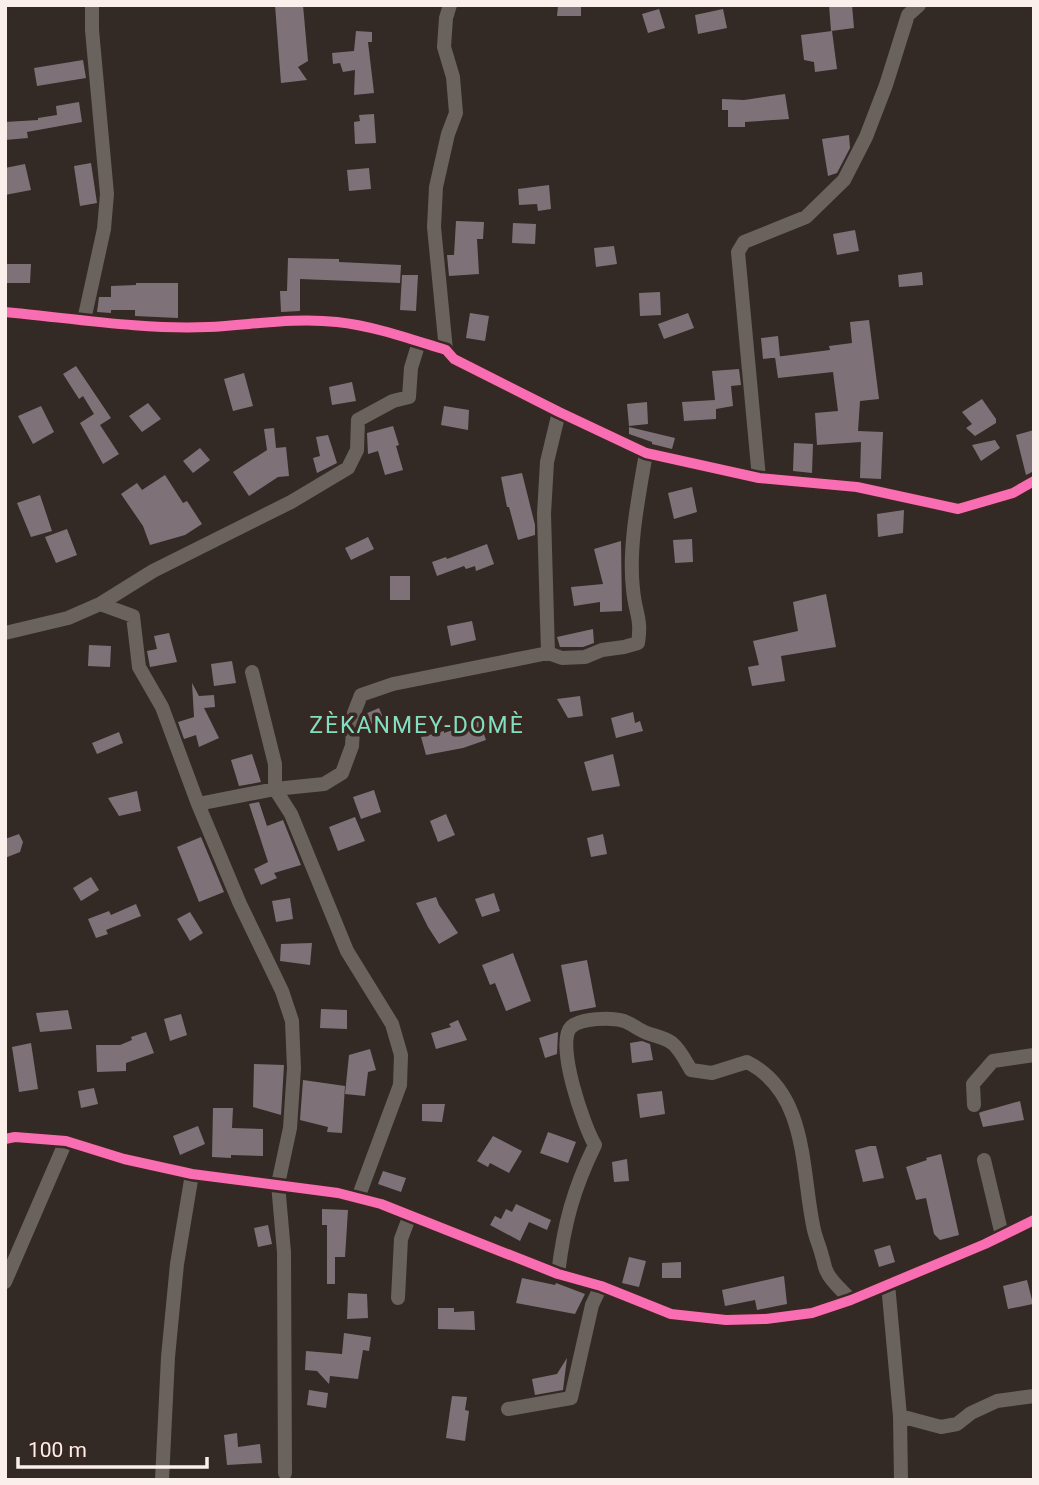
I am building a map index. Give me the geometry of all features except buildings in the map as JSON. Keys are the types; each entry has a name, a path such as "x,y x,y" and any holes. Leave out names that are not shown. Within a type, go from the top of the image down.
{"street":[{"path":"84,320 104,229 107,194 92,5"},
{"path":"446,350 435,227 436,187 448,134 456,114 453,78 444,47 446,18 450,5"},
{"path":"759,478 738,252 744,242 806,217 844,180 866,137 908,15 919,5"},
{"path":"5,312 84,320 208,327 263,321 334,321 370,327 446,350 454,359 646,453 759,478 856,487 958,509 1013,493 1034,481"},
{"path":"5,633 68,618 100,604 153,571 291,502 348,468 357,450 358,420 393,401 409,397 411,368 419,342"},
{"path":"548,653 544,514 547,463 559,412"},
{"path":"198,804 275,789 324,784 342,773 352,746 354,713 361,695 393,684 548,653 562,658 585,657 601,649 624,648 638,643 641,624 633,590 635,520 646,453"},
{"path":"100,604 133,616 139,667 162,707 198,804 240,904 282,991 292,1021 294,1068 290,1128 278,1184 284,1252 285,1473"},
{"path":"252,672 275,764 275,789 291,814 348,951 392,1024 401,1055 400,1085 358,1198"},
{"path":"558,1274 564,1226 581,1175 595,1145 587,1133 577,1099 566,1037 571,1027 581,1021 612,1019 624,1021 633,1028 672,1043 691,1070 712,1073 747,1062 760,1068 777,1085 790,1110 800,1140 806,1164 814,1230 827,1273 851,1300"},
{"path":"974,1105 973,1084 993,1061 1034,1055"},
{"path":"5,1139 15,1137 66,1140 124,1159 192,1174 278,1184 358,1198 381,1204 558,1274 601,1286 671,1314 726,1320 766,1319 812,1313 851,1300 1034,1220"},
{"path":"5,1282 66,1140"},
{"path":"984,1160 1002,1235"},
{"path":"162,1480 168,1357 177,1264 192,1174"},
{"path":"398,1298 401,1239 410,1215"},
{"path":"888,1284 900,1416 901,1480"},
{"path":"508,1409 571,1398 592,1306 601,1286"},
{"path":"900,1416 941,1427 957,1424 971,1413 996,1401 1034,1396"}],"cycle path":[{"path":"5,312 158,327 208,327 305,320 351,324 392,333 446,350 454,359 646,453 759,478 857,487 958,509 1013,493 1034,481"},
{"path":"5,1139 15,1137 66,1141 124,1159 192,1174 338,1193 381,1204 558,1274 601,1286 671,1314 726,1320 766,1319 812,1313 851,1300 985,1244 1034,1220"}],"district":[{"name":"ZÈKANMEY-DOMÈ","path":"417,725"}]}
